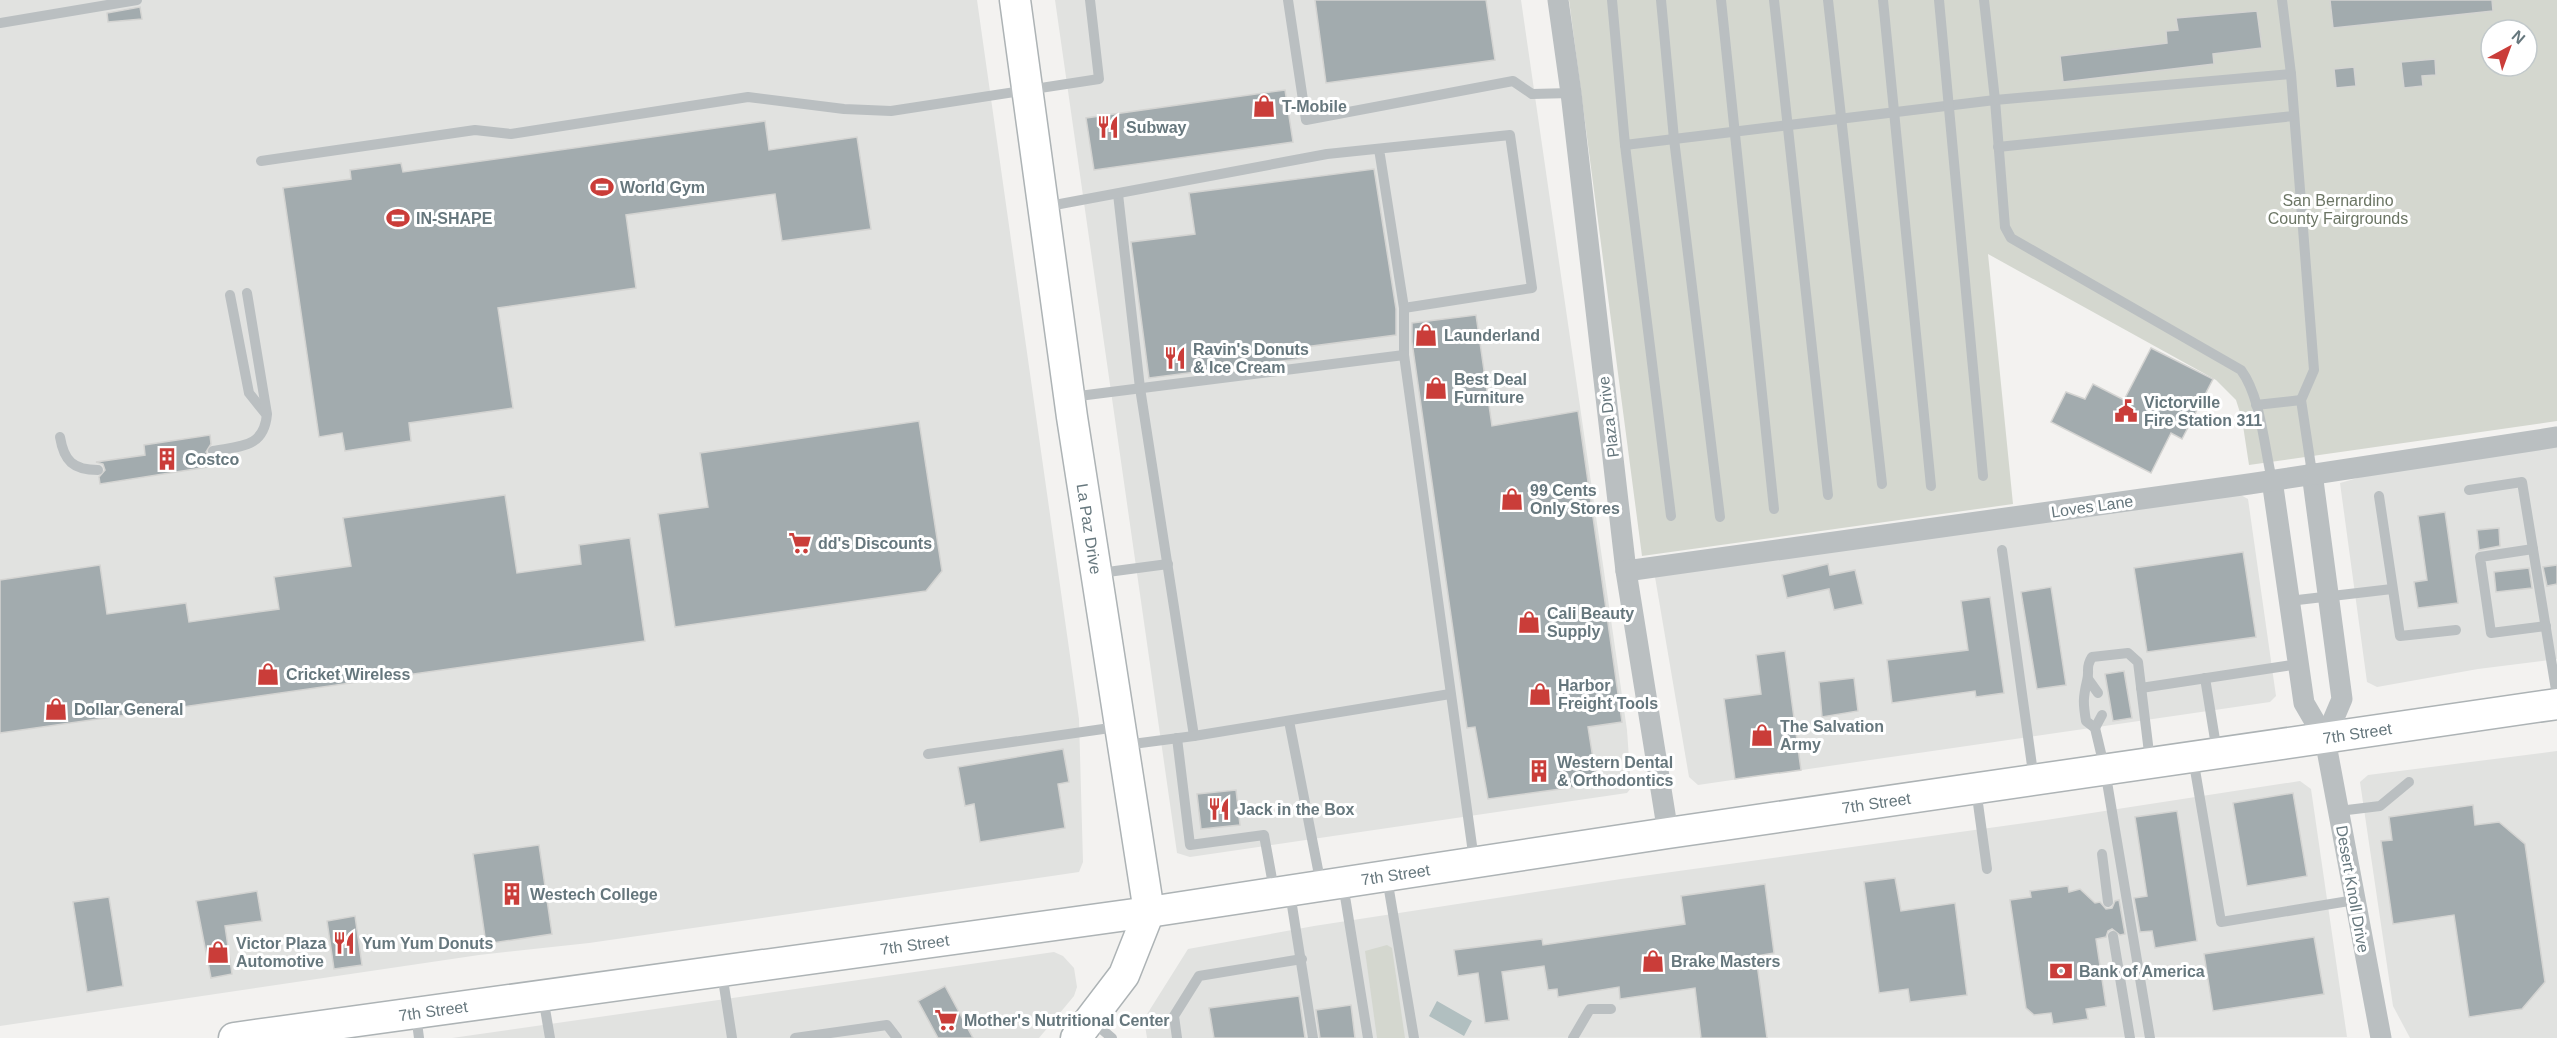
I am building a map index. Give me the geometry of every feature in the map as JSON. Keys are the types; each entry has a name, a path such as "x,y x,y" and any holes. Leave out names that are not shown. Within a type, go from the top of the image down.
{"main road":[{"name":"La Paz Drive","path":"1014,0 1070,398 1149,912"},
{"name":"7th Street","path":"240,1038 417,1025 543,995 1149,912 1668,833 2557,704"},
{"path":"1093,1032 1124,975 1149,912"}],"street":[{"name":"Plaza Drive","path":"1558,0 1571,93 1626,571 1668,833"},
{"name":"Loves Lane","path":"1626,571 2272,480 2557,437"},
{"path":"2312,473 2343,699 2325,739"},
{"name":"Desert Knoll Drive","path":"2272,480 2304,703 2325,739 2381,1038"}],"lane":[{"path":"0,23 137,0"},
{"path":"261,161 475,130 511,134 748,97 844,110 891,111 1027,88 1099,79 1090,0"},
{"path":"1288,0 1306,120 1513,81 1532,94 1571,93"},
{"path":"1612,0 1625,145 1671,516"},
{"path":"1661,0 1674,139 1720,517"},
{"path":"1721,0 1774,509"},
{"path":"1774,0 1828,495"},
{"path":"1828,0 1882,484"},
{"path":"1883,0 1930,486"},
{"path":"1939,0 1983,476"},
{"path":"1984,0 2005,227 2011,238 2241,370 2250,381 2272,480"},
{"path":"2282,0 2291,74 2314,370 2301,400 2312,473"},
{"path":"1625,145 1995,100 2291,74"},
{"path":"1998,147 2294,116"},
{"path":"1044,207 1327,154 1510,135 1532,288 1404,308"},
{"path":"1379,149 1404,308 1404,355 1474,862"},
{"path":"1118,194 1140,388 1194,736"},
{"path":"213,451 245,445 260,438 266,427 267,414 247,293"},
{"path":"230,295 249,393 267,414"},
{"path":"1070,398 1404,355"},
{"path":"2256,405 2301,400"},
{"path":"60,437 63,453 72,465 84,470 98,470"},
{"path":"2469,490 2522,482 2557,696"},
{"path":"2379,496 2400,636 2456,630"},
{"path":"2533,549 2480,556 2491,633 2546,626"},
{"path":"2002,550 2034,780"},
{"path":"1097,574 1168,564"},
{"path":"2289,601 2392,589"},
{"path":"2096,728 2086,721 2082,693 2088,679 2087,666 2092,657 2128,653 2138,662 2150,763"},
{"path":"2141,688 2299,664"},
{"path":"2205,678 2205,756 2221,922 2355,900"},
{"path":"2088,679 2098,693"},
{"path":"928,754 1122,736 1177,738 1450,694"},
{"path":"2102,715 2096,728 2149,1036"},
{"path":"1289,721 1332,883 1368,1038"},
{"path":"1177,738 1190,845 1264,834 1302,959 1313,1038"},
{"path":"2339,811 2380,806 2409,782"},
{"path":"1976,788 1987,869"},
{"path":"2102,854 2108,902"},
{"path":"1387,875 1414,1038"},
{"path":"2113,936 2130,1038"},
{"path":"1177,1038 1174,1016 1200,976 1302,959"},
{"path":"721,970 732,1038"},
{"path":"543,995 550,1038"},
{"path":"1573,1038 1590,1009 1611,1009"},
{"path":"795,1038 887,1024 897,1038"}],"shaded area":[{"path":"0,0 977,0 1079,719 1083,862 1079,872 589,943 479,955 0,1026"},
{"path":"1055,0 1521,0 1627,730 1631,788 1627,793 1190,857 1177,853"},
{"path":"2557,446 2557,659 2478,669 2377,687 2367,682 2340,483 2393,468"},
{"path":"2239,494 2248,499 2276,696 2270,702 1698,785 1689,777 1655,577"},
{"path":"2557,751 2557,1038 2410,1038 2393,1006 2360,782 2368,775"},
{"path":"2300,781 2311,789 2347,1037 1147,1038 1144,1019 1188,949 1314,926 1621,879 2046,820"},
{"path":"1054,952 1063,956 1074,968 1077,987 1074,996 1039,1038 452,1038"},
{"path":"1437,1001 1472,1021 1464,1036 1429,1016"}],"green space":[{"name":"San Bernardino County Fairgrounds","path":"1569,0 2557,0 2557,421 2249,465 2242,419 2236,400 2216,380 1988,254 2013,504 1642,556"},
{"path":"1387,945 1392,948 1405,1038 1377,1038 1365,951"}],"building":[{"path":"1315,0 1486,0 1495,60 1326,83"},
{"path":"2330,0 2492,0 2493,11 2333,28"},
{"path":"140,7 142,19 108,22 107,13"},
{"path":"2257,11 2262,48 2213,54 2214,64 2063,82 2060,56 2167,43 2166,31 2178,30 2176,18"},
{"path":"2435,59 2436,75 2422,76 2423,86 2404,88 2401,62"},
{"path":"2354,67 2356,86 2336,88 2334,69"},
{"path":"1285,90 1293,142 1094,170 1086,118"},
{"path":"765,121 769,150 857,137 871,229 782,241 775,194 626,215 636,288 498,308 513,408 409,423 411,441 345,451 342,433 319,437 283,188 351,179 350,170 401,163 403,172"},
{"path":"1374,169 1396,309 1396,335 1305,347 1306,358 1149,378 1131,242 1195,234 1189,193"},
{"path":"1476,315 1492,426 1578,411 1622,722 1588,727 1597,784 1488,799 1475,727 1467,728 1412,342 1412,323"},
{"name":"Victorville Fire Station 311","path":"2151,348 2213,379 2182,439 2171,433 2151,473 2051,422 2066,392 2085,399 2093,384 2124,400"},
{"name":"dd's Discounts","path":"919,421 942,571 926,591 675,627 658,514 708,507 700,453"},
{"name":"Costco","path":"210,435 211,444 206,452 208,456 214,458 214,466 100,484 99,477 105,470 103,464 96,462 145,455 144,445"},
{"path":"505,495 517,573 581,564 579,545 630,538 645,641 0,733 0,580 100,565 107,614 186,603 189,622 279,609 274,577 351,566 343,518"},
{"path":"2445,512 2458,603 2418,608 2414,582 2427,580 2418,516"},
{"path":"2499,528 2500,546 2479,550 2477,530"},
{"path":"2243,552 2256,637 2147,652 2134,568"},
{"path":"1828,564 1830,575 1855,570 1863,604 1834,610 1829,589 1787,598 1782,575"},
{"path":"2557,565 2557,584 2547,586 2543,567"},
{"path":"2529,568 2532,588 2496,592 2494,572"},
{"path":"2051,587 2066,685 2037,689 2021,592"},
{"path":"1990,597 2004,693 1976,697 1975,691 1892,703 1887,660 1968,650 1961,601"},
{"name":"The Salvation Army","path":"1785,651 1801,770 1735,779 1724,699 1761,694 1756,655"},
{"path":"2124,671 2132,718 2113,721 2105,674"},
{"path":"1854,678 1858,711 1822,717 1819,682"},
{"path":"1063,749 1069,782 1058,784 1065,828 980,842 974,804 965,806 958,767"},
{"name":"Jack in the Box","path":"1236,790 1240,825 1201,829 1197,794"},
{"path":"2293,793 2307,876 2247,886 2233,803"},
{"path":"2473,805 2475,825 2499,822 2525,844 2545,982 2522,1009 2469,1017 2454,915 2393,924 2381,841 2392,840 2389,817"},
{"path":"2177,811 2197,941 2155,948 2152,931 2140,932 2134,898 2147,896 2135,817"},
{"name":"Westech College","path":"539,845 552,934 486,944 473,854"},
{"path":"1895,878 1901,911 1955,903 1967,995 1910,1002 1908,989 1879,993 1864,882"},
{"path":"1765,884 1774,953 1756,956 1767,1038 1701,1038 1695,988 1620,999 1619,987 1558,997 1557,989 1548,990 1544,966 1502,972 1509,1020 1485,1023 1478,973 1458,976 1454,950 1542,939 1543,945 1685,924 1681,896"},
{"name":"Bank of America","path":"2068,886 2069,892 2080,889 2095,903 2100,902 2106,909 2112,908 2115,901 2119,900 2125,934 2120,935 2112,929 2108,931 2106,937 2096,939 2106,1006 2086,1009 2088,1019 2053,1024 2051,1013 2034,1015 2026,1008 2010,900 2031,897 2030,891"},
{"name":"Victor Plaza Automotive","path":"257,891 262,921 225,926 232,974 211,978 196,901"},
{"path":"109,897 123,986 87,992 73,902"},
{"name":"Yum Yum Donuts","path":"355,916 362,965 334,969 327,921"},
{"path":"2314,937 2324,994 2213,1011 2204,954"},
{"name":"Mother's Nutritional Center","path":"945,986 973,1038 938,1038 918,1001"},
{"path":"1299,996 1305,1038 1214,1038 1209,1008"},
{"path":"1351,1005 1355,1038 1320,1038 1316,1010"}],"place":[{"name":"T-Mobile","path":"1264,106"},
{"name":"Subway","path":"1108,127"},
{"name":"World Gym","path":"602,187"},
{"name":"IN-SHAPE","path":"398,218"},
{"name":"Launderland","path":"1426,335"},
{"name":"Ravin's Donuts & Ice Cream","path":"1175,358"},
{"name":"Best Deal Furniture","path":"1436,388"},
{"name":"Victorville Fire Station 311","path":"2126,411"},
{"name":"Costco","path":"167,459"},
{"name":"99 Cents Only Stores","path":"1512,499"},
{"name":"dd's Discounts","path":"800,543"},
{"name":"Cali Beauty Supply","path":"1529,622"},
{"name":"Cricket Wireless","path":"268,674"},
{"name":"Harbor Freight Tools","path":"1540,694"},
{"name":"Dollar General","path":"56,709"},
{"name":"The Salvation Army","path":"1762,735"},
{"name":"Western Dental & Orthodontics","path":"1539,771"},
{"name":"Jack in the Box","path":"1219,809"},
{"name":"Westech College","path":"512,894"},
{"name":"Yum Yum Donuts","path":"344,943"},
{"name":"Victor Plaza Automotive","path":"218,952"},
{"name":"Brake Masters","path":"1653,961"},
{"name":"Bank of America","path":"2061,971"},
{"name":"Mother's Nutritional Center","path":"946,1020"}]}
